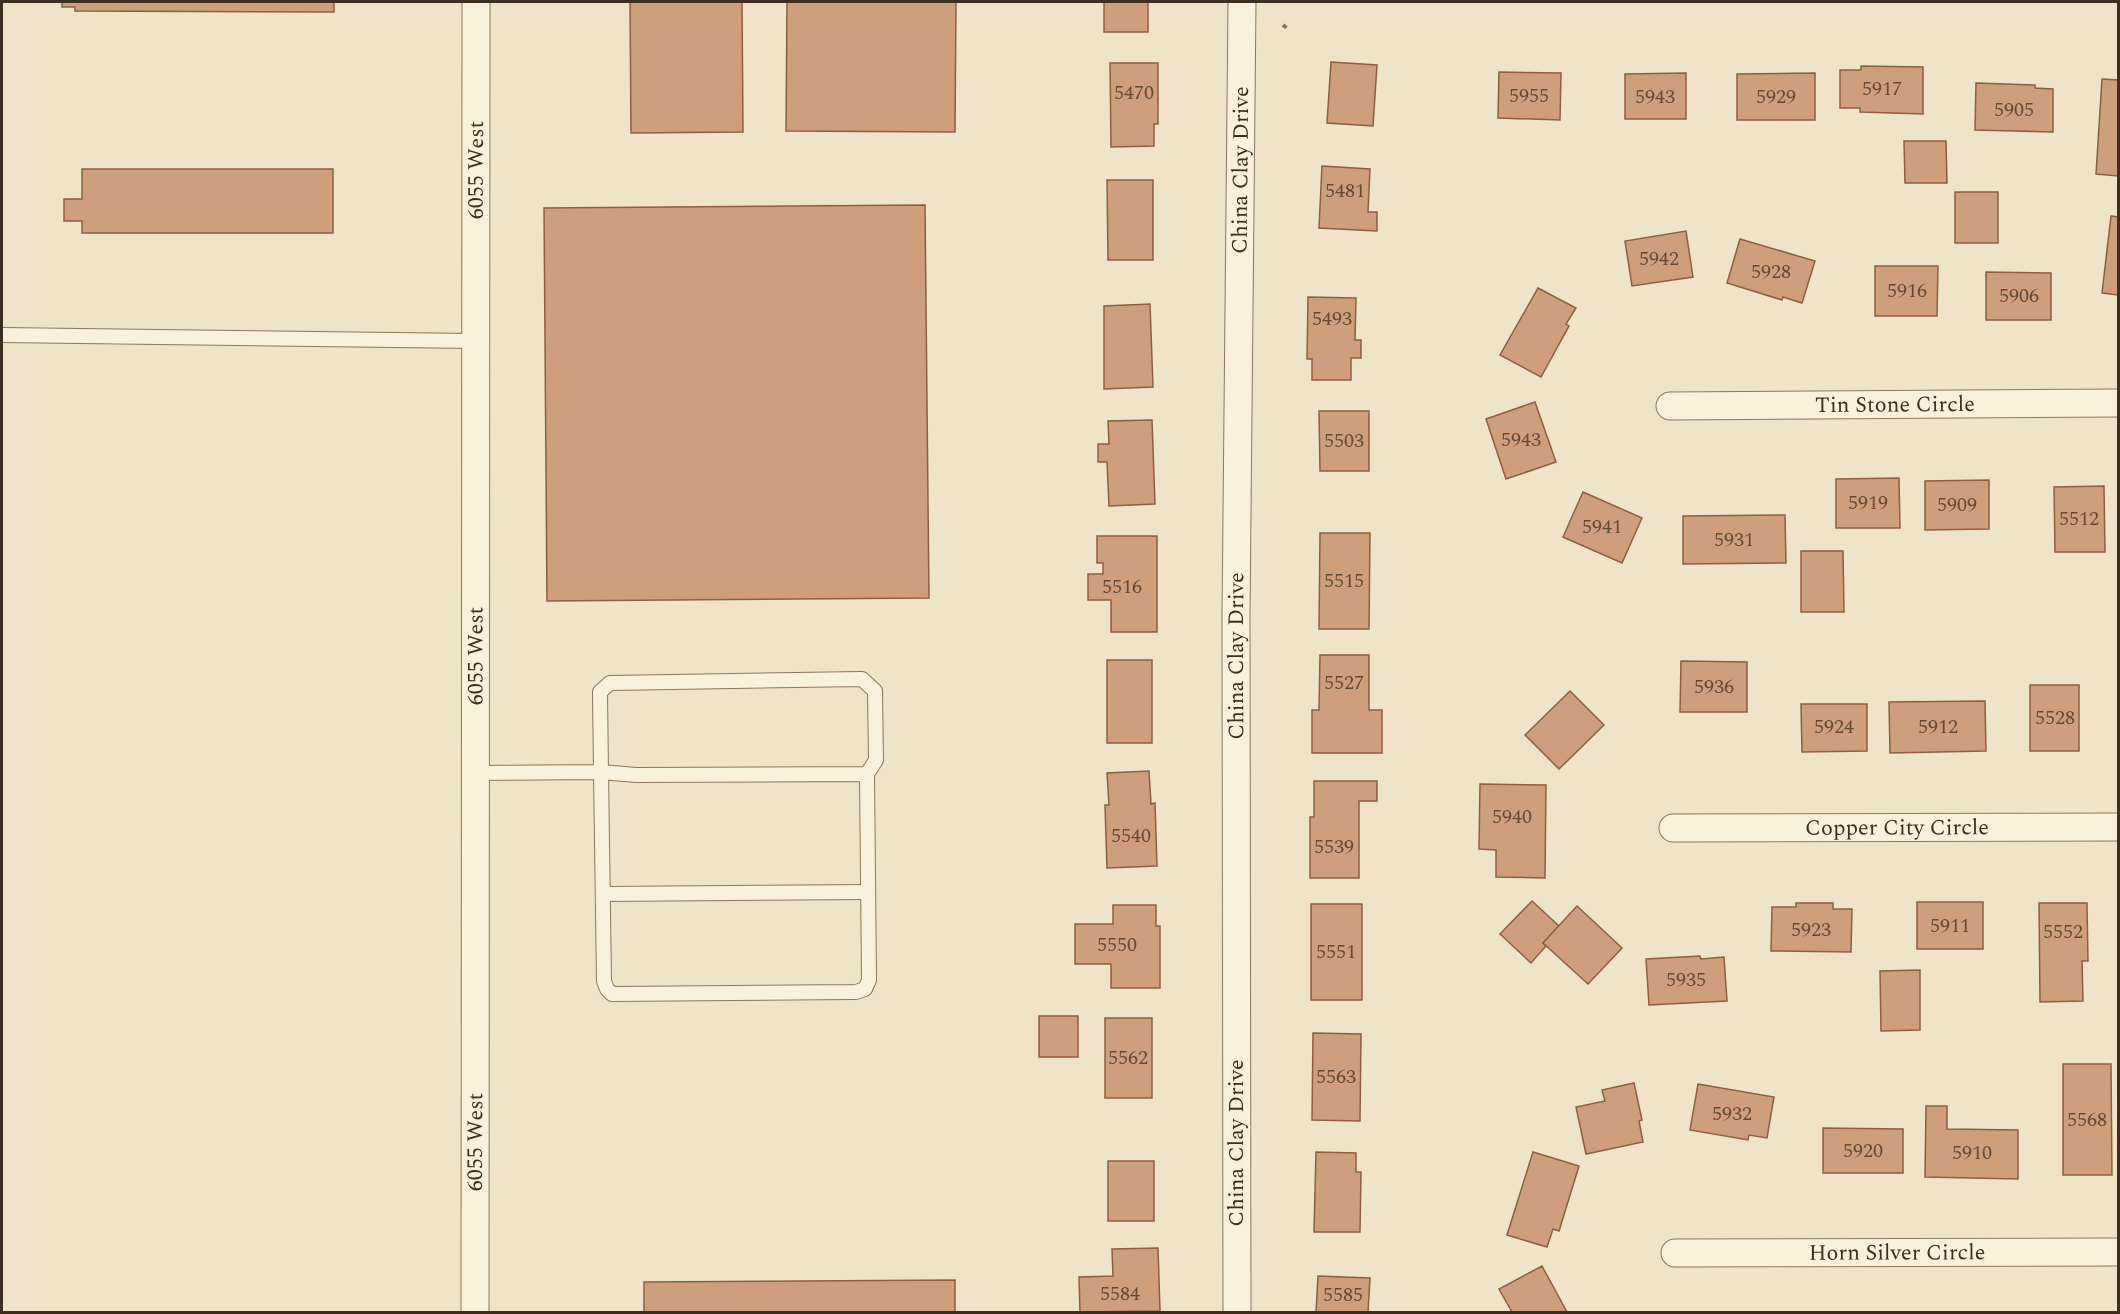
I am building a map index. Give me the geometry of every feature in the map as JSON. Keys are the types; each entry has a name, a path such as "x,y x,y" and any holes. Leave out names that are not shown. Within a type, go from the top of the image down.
{"street":[{"name":"6055 West","path":"475,1312 476,2"},
{"name":"China Clay Drive","path":"1237,1312 1236,604 1242,2"},
{"name":"Tin Stone Circle","path":"1670,406 2118,403"},
{"name":"Copper City Circle","path":"1673,828 2118,827"},
{"name":"Horn Silver Circle","path":"1675,1253 2118,1252"}],"lane":[{"path":"2,334 476,341"},
{"path":"862,679 875,691 876,760 867,774 869,980 865,989 856,992 612,994 606,989 600,692 610,683 862,679"},
{"path":"475,773 867,774"},
{"path":"603,894 868,892"}],"path":[{"path":"1283,25 1288,29"}],"building":[{"path":"62,2 334,2 334,12 75,11 75,7 62,7"},
{"path":"630,2 742,2 743,132 631,133"},
{"path":"787,2 956,2 955,132 786,131"},
{"path":"1104,2 1148,2 1148,32 1104,32"},
{"path":"1331,62 1377,65 1373,126 1327,123"},
{"path":"1110,63 1158,63 1158,124 1154,124 1154,146 1111,147"},
{"path":"1861,66 1923,67 1923,114 1860,112 1860,108 1840,108 1840,70 1861,70"},
{"path":"1499,72 1561,73 1560,120 1498,118"},
{"path":"1686,73 1686,119 1625,119 1625,74"},
{"path":"1815,73 1815,120 1737,120 1737,74"},
{"path":"2102,79 2118,80 2118,176 2096,174"},
{"path":"1976,83 2035,85 2035,88 2053,89 2053,132 1975,130"},
{"path":"1904,141 1946,141 1947,183 1905,183"},
{"path":"1322,166 1370,169 1368,212 1377,212 1377,231 1319,228"},
{"path":"82,169 333,169 333,233 82,233 82,221 64,221 64,199 82,199"},
{"path":"1107,180 1153,180 1153,260 1108,260"},
{"path":"1955,192 1998,192 1998,243 1955,243"},
{"path":"925,205 929,598 547,601 544,208"},
{"path":"2111,216 2118,217 2118,295 2102,293"},
{"path":"1686,231 1693,277 1632,286 1625,241"},
{"path":"1740,239 1815,261 1802,303 1783,297 1782,300 1727,283"},
{"path":"1875,266 1938,266 1937,316 1875,316"},
{"path":"1986,272 2051,273 2051,320 1986,320"},
{"path":"1538,288 1576,308 1566,324 1569,326 1541,377 1500,355"},
{"path":"1308,297 1356,298 1355,340 1361,340 1361,358 1351,358 1351,380 1312,380 1312,359 1307,359"},
{"path":"1150,304 1153,387 1104,389 1104,306"},
{"path":"1535,402 1556,462 1506,479 1486,419"},
{"path":"1319,411 1369,411 1369,471 1320,471"},
{"path":"1152,420 1155,504 1109,506 1107,462 1098,462 1098,444 1109,444 1108,421"},
{"path":"1899,478 1900,528 1836,528 1836,479"},
{"path":"1989,480 1989,529 1925,530 1925,481"},
{"path":"2104,486 2105,552 2055,552 2054,487"},
{"path":"1583,492 1642,518 1622,563 1563,537"},
{"path":"1785,515 1786,563 1683,564 1683,516"},
{"path":"1320,533 1370,533 1369,629 1319,629"},
{"path":"1097,536 1157,536 1157,632 1111,632 1111,600 1088,600 1088,574 1103,574 1103,563 1097,563"},
{"path":"1801,551 1843,551 1844,612 1801,612"},
{"path":"1320,655 1369,655 1369,710 1382,710 1382,753 1312,753 1312,710 1319,710"},
{"path":"1107,660 1152,660 1152,743 1107,743"},
{"path":"1681,661 1747,662 1747,712 1680,712"},
{"path":"2030,685 2079,685 2079,751 2030,751"},
{"path":"1570,691 1604,725 1559,769 1525,735"},
{"path":"1985,701 1986,751 1890,753 1889,702"},
{"path":"1801,704 1867,704 1867,751 1802,752"},
{"path":"1149,771 1151,804 1155,803 1157,866 1107,868 1105,805 1109,805 1107,773"},
{"path":"1314,781 1377,781 1377,801 1359,801 1359,878 1310,878 1310,817 1314,817"},
{"path":"1480,784 1546,785 1545,878 1496,877 1496,850 1479,849"},
{"path":"1532,901 1559,926 1543,943 1546,946 1531,963 1500,934"},
{"path":"1917,902 1983,902 1983,949 1917,949"},
{"path":"1796,903 1833,903 1833,909 1852,909 1851,952 1771,951 1772,907 1796,907"},
{"path":"2039,903 2087,903 2088,961 2082,961 2083,1001 2040,1002"},
{"path":"1311,904 1362,904 1362,1000 1311,1000"},
{"path":"1113,905 1156,905 1156,926 1160,926 1160,988 1111,988 1111,964 1075,964 1075,924 1113,924"},
{"path":"1577,906 1622,948 1588,984 1543,943"},
{"path":"1700,956 1701,959 1724,957 1727,1001 1649,1005 1646,959"},
{"path":"1920,970 1920,1030 1881,1031 1880,971"},
{"path":"1039,1016 1078,1016 1078,1057 1039,1057"},
{"path":"1105,1018 1152,1018 1152,1098 1105,1098"},
{"path":"1313,1033 1361,1034 1360,1121 1312,1120"},
{"path":"2063,1064 2111,1064 2112,1175 2063,1175"},
{"path":"1634,1083 1642,1120 1639,1121 1643,1142 1586,1154 1576,1107 1605,1101 1602,1090"},
{"path":"1698,1084 1774,1097 1767,1138 1749,1135 1748,1140 1690,1130"},
{"path":"1926,1106 1947,1106 1947,1129 2018,1130 2018,1179 1925,1177"},
{"path":"1823,1128 1903,1129 1903,1173 1823,1173"},
{"path":"1316,1152 1356,1153 1356,1172 1361,1172 1360,1232 1314,1232"},
{"path":"1533,1152 1579,1166 1559,1231 1553,1229 1547,1247 1507,1235"},
{"path":"1108,1161 1154,1161 1154,1221 1108,1221"},
{"path":"1158,1248 1160,1311 1080,1312 1079,1277 1113,1276 1112,1249"},
{"path":"1542,1266 1567,1312 1512,1312 1499,1289"},
{"path":"1318,1276 1370,1278 1368,1312 1316,1312"},
{"path":"955,1280 955,1312 644,1312 644,1282"}]}
